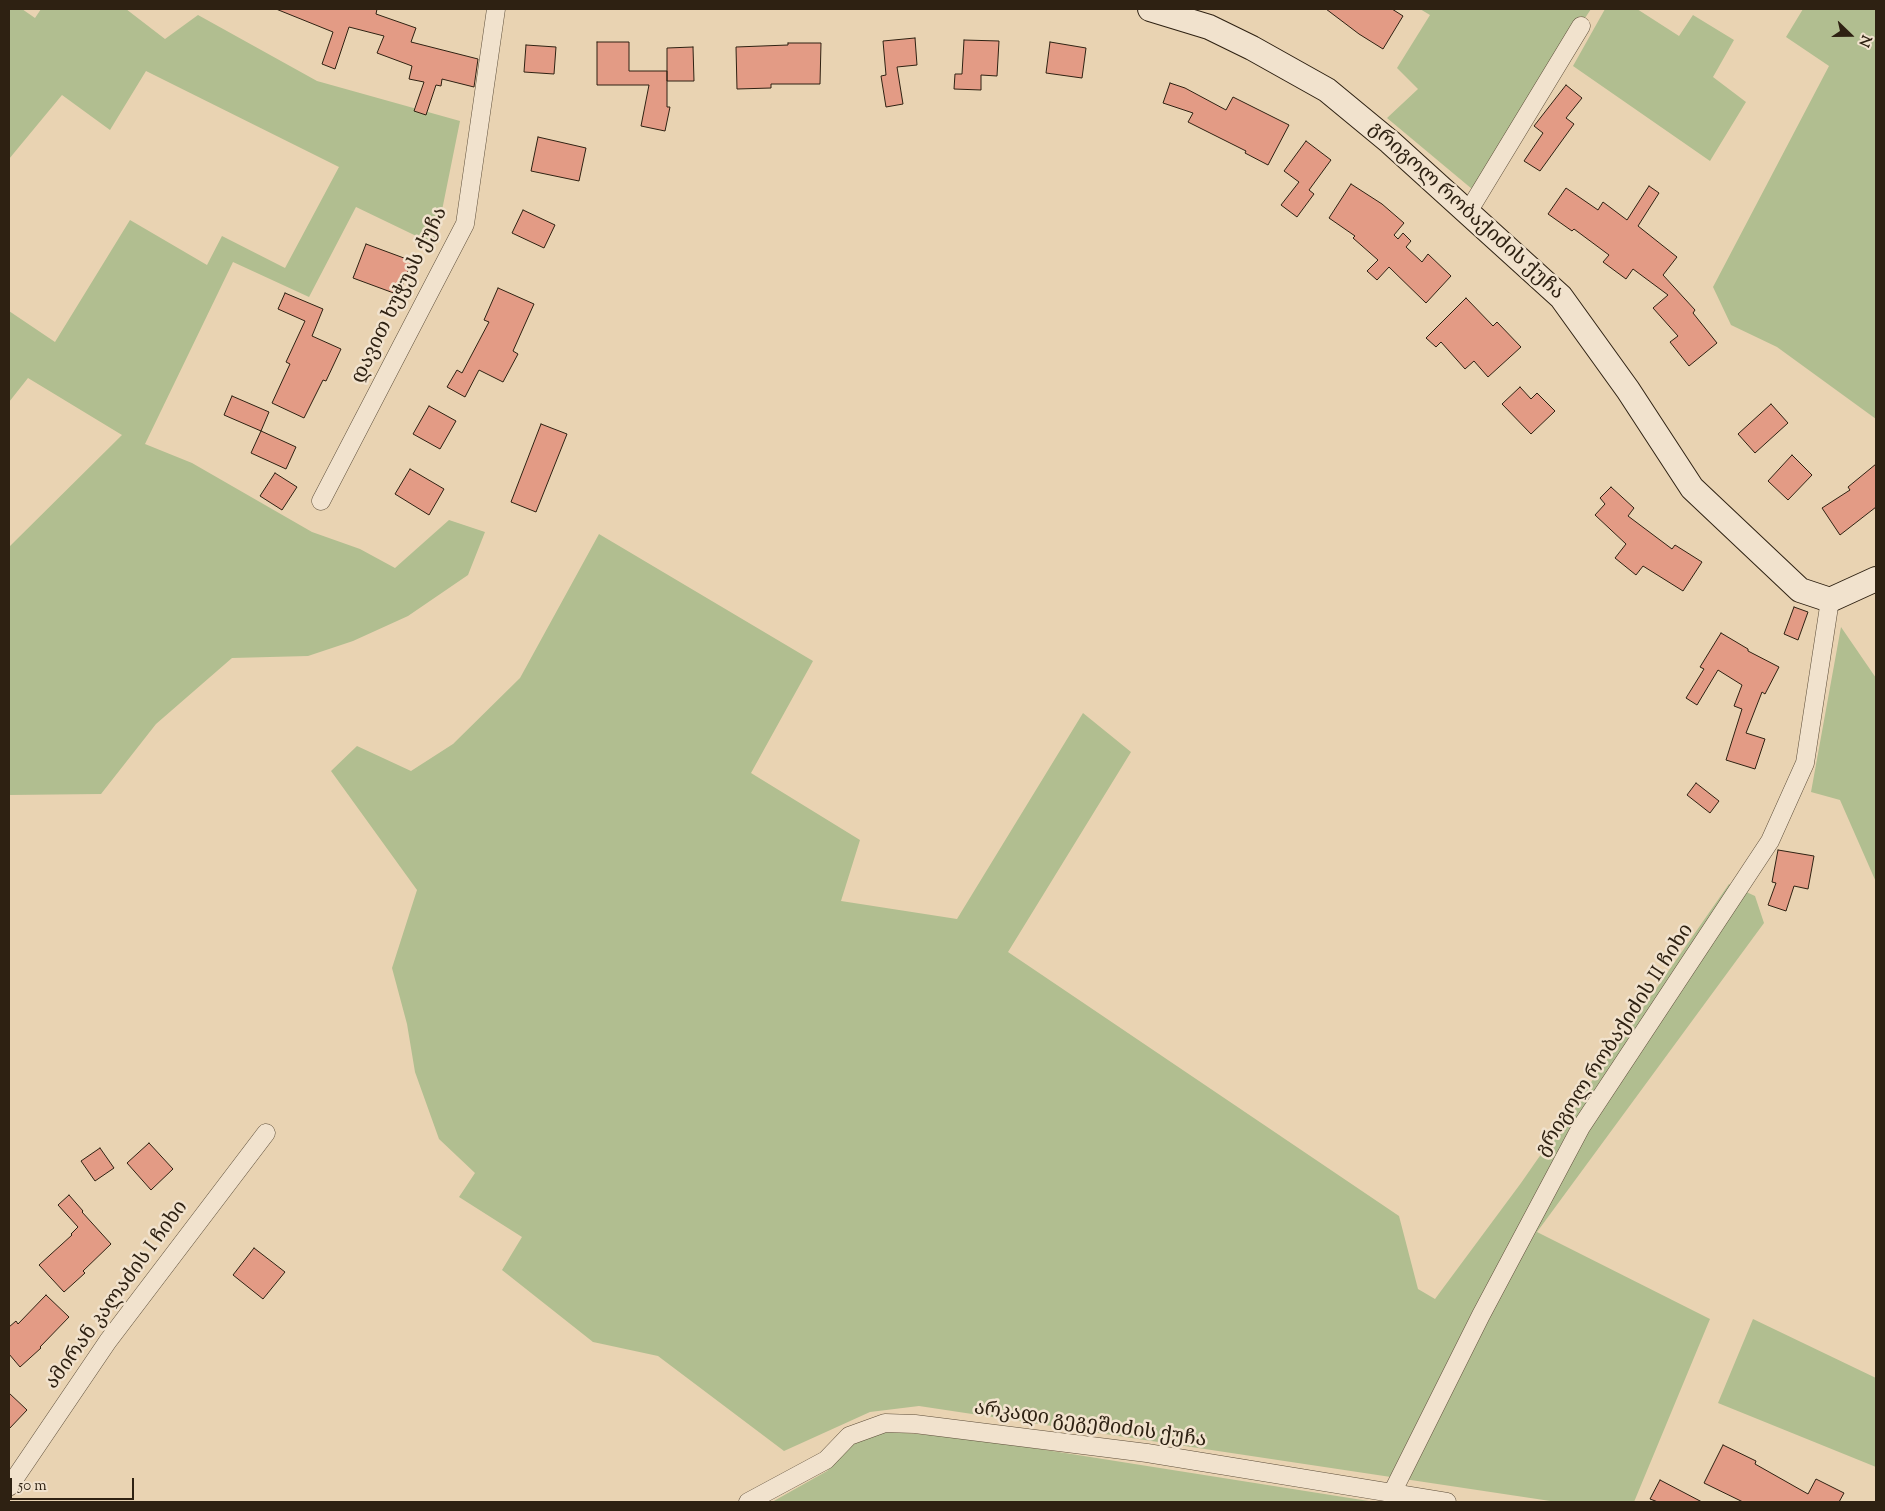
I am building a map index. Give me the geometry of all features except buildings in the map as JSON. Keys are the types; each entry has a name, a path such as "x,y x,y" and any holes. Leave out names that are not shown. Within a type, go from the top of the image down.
{"street":[{"name":"დავით ხუჭუას ქუჩა","path":"321,501 465,224 496,9"},
{"name":"გრიგოლ რობაქიძის ქუჩა","path":"1160,10 1210,27 1327,90 1390,142 1560,297 1628,390 1692,488 1800,590 1830,600"},
{"path":"1468,212 1581,26"},
{"path":"1830,600 1876,580"},
{"name":"გრიგოლ რობაქიძის II ჩიხი","path":"1392,1493 1480,1315 1581,1128 1770,841 1805,763 1830,600"},
{"name":"ამირან კალაძის I ჩიხი","path":"9,1488 108,1341 266,1132"},
{"name":"არკადი გეგეშიძის ქუჩა","path":"748,1502 826,1460 849,1436 885,1424 914,1424 1147,1453 1447,1502"}],"green space":[{"path":"9,9 22,9 35,18 41,9 126,9 165,39 198,15 317,81 460,121 435,245 356,207 309,297 233,262 145,444 192,463 312,532 360,549 395,568 449,520 485,532 468,575 408,616 353,641 308,656 232,658 156,724 101,794 9,795 9,547 122,435 28,378 9,402 9,311 55,342 130,220 207,265 222,236 285,268 339,167 146,71 110,130 62,95 9,159"},
{"path":"1420,9 1591,9 1585,18 1580,16 1472,189 1387,118 1418,89 1397,68 1430,15"},
{"path":"1605,9 1637,9 1679,36 1693,15 1734,40 1713,77 1746,102 1710,161 1573,66"},
{"path":"1803,9 1876,9 1876,419 1777,347 1731,325 1713,287 1829,66 1786,37"},
{"path":"599,534 813,661 751,773 860,840 841,901 957,919 1083,713 1131,752 1008,952 1399,1216 1418,1289 1435,1299 1521,1183 1729,884 1755,896 1764,923 1537,1232 1710,1319 1634,1502 1557,1502 919,1406 870,1412 784,1451 658,1356 593,1342 502,1270 522,1237 459,1197 475,1173 439,1139 415,1072 407,1024 392,968 417,890 331,771 357,746 411,771 453,744 520,678"},
{"path":"1841,627 1876,678 1876,882 1840,800 1811,792"},
{"path":"1753,1319 1876,1378 1876,1467 1718,1403"},
{"path":"878,1431 970,1438 1375,1502 772,1502 827,1471 856,1440"}]}
